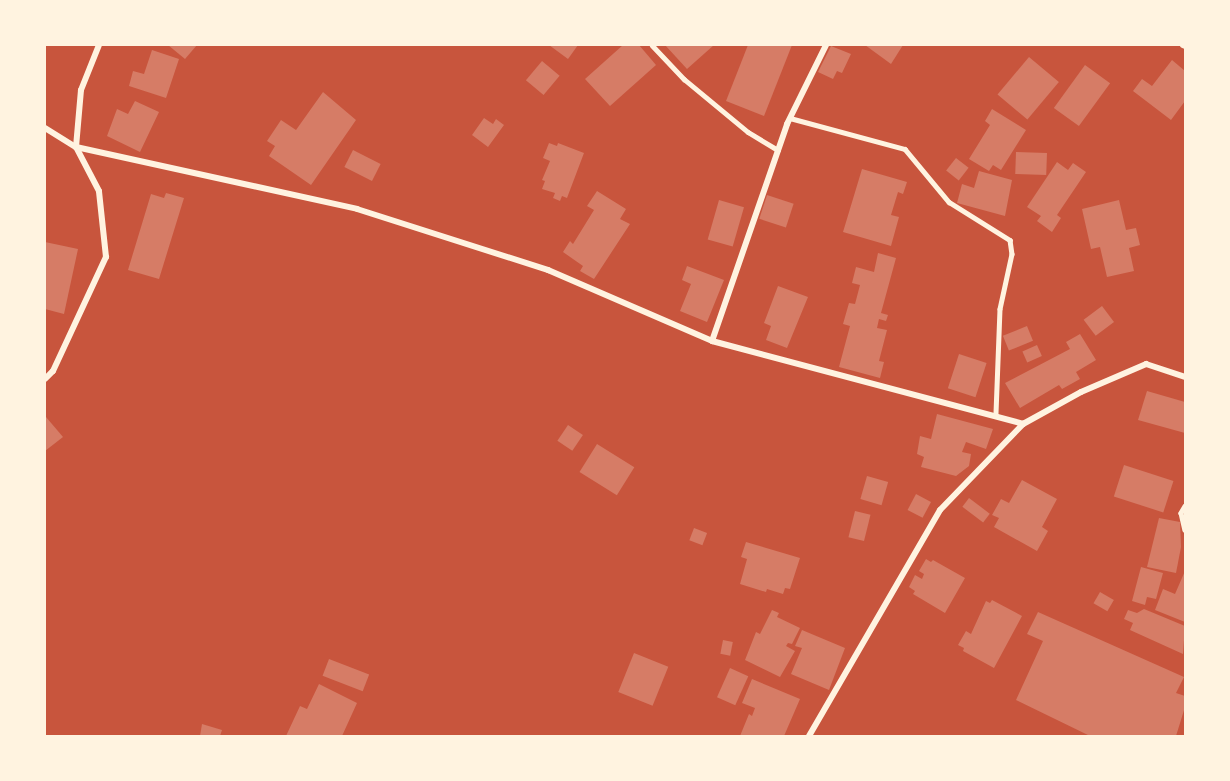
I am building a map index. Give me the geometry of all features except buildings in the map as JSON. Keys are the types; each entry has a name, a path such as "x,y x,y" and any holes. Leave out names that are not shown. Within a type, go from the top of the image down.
{"street":[{"path":"45,379 53,370 106,257 99,191 76,147 81,90 99,45"},
{"path":"712,341 790,118 826,45"},
{"path":"45,128 76,147 357,209 548,270 712,341 1023,424"},
{"path":"808,736 940,510 1023,424 1082,392 1146,364 1185,377"}],"lane":[{"path":"652,45 693,87 748,132 778,150"},
{"path":"790,118 905,149 949,202 1010,240 1012,254 1000,309 996,415"},
{"path":"1185,506 1181,513 1185,530"}]}
